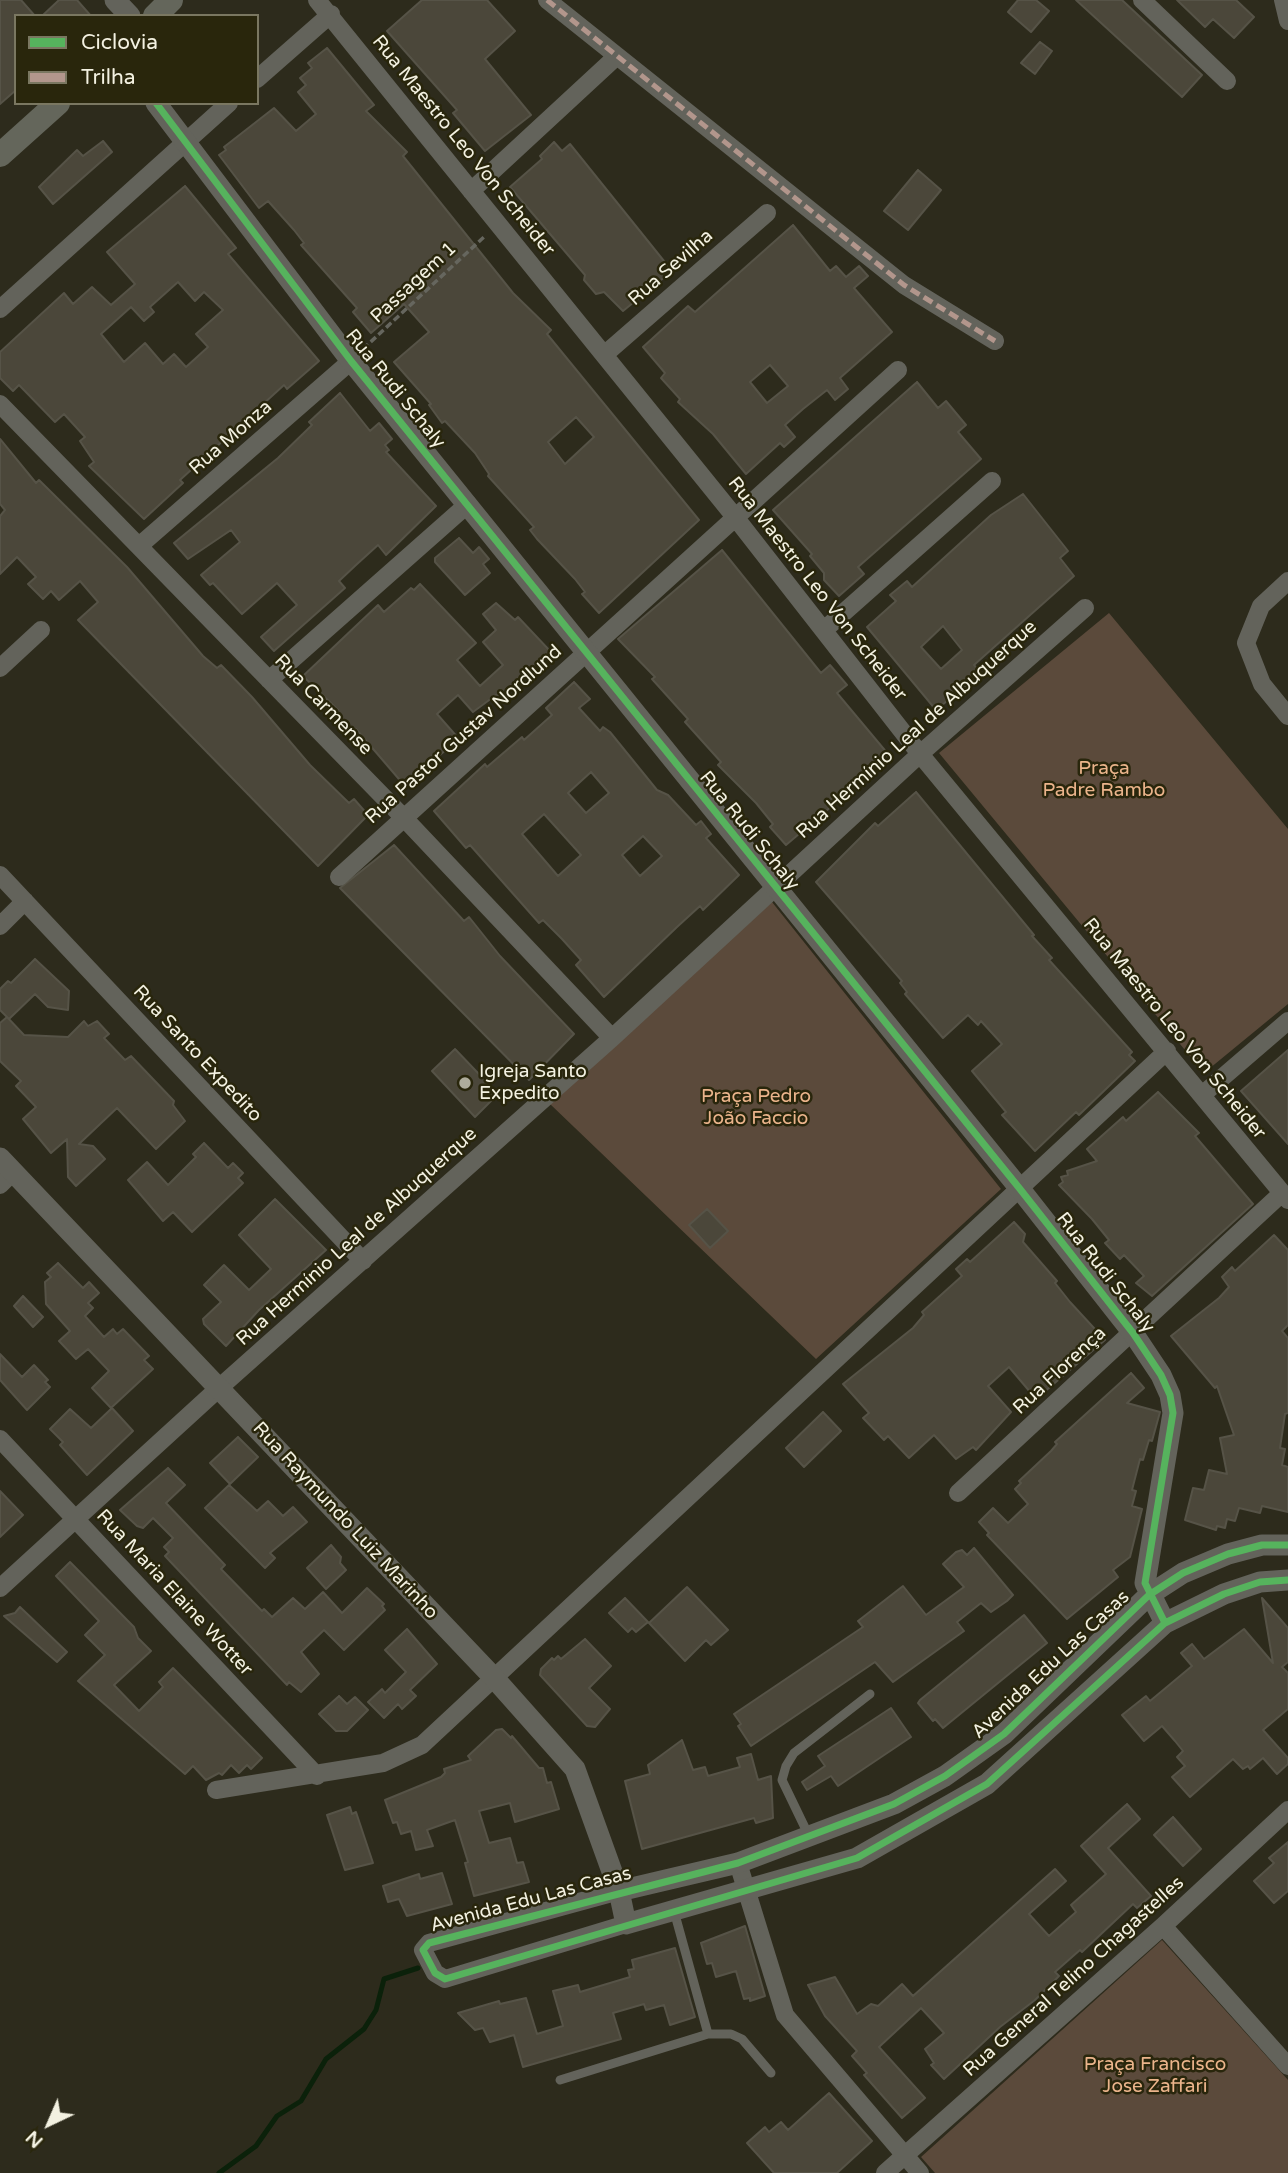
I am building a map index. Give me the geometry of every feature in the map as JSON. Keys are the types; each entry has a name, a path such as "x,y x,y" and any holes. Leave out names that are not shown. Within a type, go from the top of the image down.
{"main road":[{"path":"157,14 171,0"},
{"path":"0,155 56,105"}],"street":[{"path":"116,0 128,14"},
{"name":"Rua Maestro Leo Von Scheider","path":"317,0 736,517 920,754 1285,1196"},
{"path":"547,0 905,285 995,341"},
{"path":"1142,0 1227,81"},
{"path":"1283,0 1288,21"},
{"path":"259,77 331,14"},
{"path":"471,191 617,56"},
{"name":"Rua Rudi Schaly","path":"158,105 351,361 1020,1189 1133,1333 1161,1375 1170,1395 1173,1413 1146,1566 1149,1595 1165,1623"},
{"path":"0,309 227,105"},
{"name":"Rua Sevilha","path":"604,355 767,213"},
{"name":"Rua Monza","path":"139,546 351,361"},
{"name":"Rua Pastor Gustav Nordlund","path":"339,877 898,370"},
{"name":"Rua Carmense","path":"0,404 404,818 612,1038"},
{"path":"824,630 992,481"},
{"path":"269,680 467,504"},
{"path":"1288,582 1261,606 1245,643 1262,684 1288,716"},
{"name":"Rua Hermínio Leal de Albuquerque","path":"0,1588 219,1388 612,1038 920,754 1085,608"},
{"path":"0,668 41,630"},
{"name":"Rua Santo Expedito","path":"0,875 363,1261"},
{"path":"0,926 25,901"},
{"path":"1202,1095 1288,1021"},
{"path":"216,1790 317,1776 383,1763 422,1745 1167,1051"},
{"name":"Rua Raymundo Luiz Marinho","path":"4,1172 219,1388 495,1679 575,1769 619,1891 626,1924"},
{"name":"Rua Florença","path":"958,1493 1285,1196"},
{"name":"Rua Maria Elaine Wotter","path":"0,1440 317,1776"},
{"name":"Avenida Edu Las Casas","path":"1288,1545 1262,1545 1228,1555 1183,1573 1149,1595 1004,1734 945,1776 894,1804 738,1863 619,1891 429,1943 422,1950 435,1973 444,1979 856,1858 957,1803 1020,1757 1165,1623 1224,1594 1260,1582 1288,1580"},
{"path":"945,1776 957,1803"},
{"name":"Rua General Telino Chagastelles","path":"885,2173 1163,1926 1288,1810"},
{"path":"738,1863 785,2015 920,2173"},
{"path":"1163,1926 1288,2066"}],"lane":[{"path":"809,1837 782,1780 786,1766 794,1753 870,1695"},
{"path":"674,1911 708,2034"},
{"path":"560,2080 708,2034 731,2034 742,2039 771,2073"}],"green space":[{"name":"Praça Padre Rambo","path":"1109,613 1288,829 1288,1004 1204,1073 939,753"},
{"name":"Praça Pedro João Faccio","path":"772,902 1001,1189 816,1359 550,1104"},
{"name":"Praça Francisco Jose Zaffari","path":"1162,1940 1288,2080 1288,2173 935,2173 921,2157"}],"building":[{"path":"0,0 21,0 33,14 14,14 14,92 0,104"},
{"path":"59,0 77,0 89,14 44,14"},
{"path":"422,0 487,0 515,31 485,59 531,115 485,151 453,113 457,110 387,31"},
{"path":"1018,0 1036,0 1049,11 1031,32 1008,12"},
{"path":"1076,0 1122,0 1202,75 1182,97"},
{"path":"1177,0 1236,0 1254,17 1234,38 1213,19 1205,27"},
{"path":"1040,42 1052,51 1035,74 1021,63"},
{"path":"327,48 374,105 366,111 407,152 403,156 513,293 551,330 547,334 699,520 599,613 582,594 585,592 575,579 530,530 534,527 488,476 475,453 445,421 442,423 429,405 431,404 394,362 429,332 404,304 371,333 353,312 357,308 301,245 304,243 294,230 268,201 259,208 219,155 226,150 224,147 274,108 296,131 316,114 298,92 306,85 300,78 312,68 308,63","holes":["576,417 594,437 565,464 548,442"]},
{"path":"103,141 112,152 53,204 39,187 77,150 83,156"},
{"path":"554,142 562,151 570,144 672,271 623,311 604,292 596,294 584,280 585,275 510,187 542,159 540,156"},
{"path":"918,170 941,190 908,230 884,211"},
{"path":"185,186 236,248 228,254 319,361 287,389 284,385 180,480 183,483 144,519 89,466 94,462 80,441 85,437 64,414 55,422 19,385 13,391 0,378 0,352 64,293 73,304 92,287 111,305 135,284 107,252","holes":["178,282 195,301 204,292 223,310 196,334 208,347 186,367 174,354 163,364 145,343 124,362 101,334 131,307 144,321 154,312 150,307"]},
{"path":"793,225 830,271 836,266 846,277 859,266 868,276 854,288 892,332 840,378 848,389 835,400 827,390 803,409 785,425 795,437 784,447 780,443 746,474 713,434 678,402 680,399 661,378 665,373 643,347 688,306 695,312","holes":["770,365 788,386 767,403 750,382"]},
{"path":"917,382 938,408 946,401 966,425 958,432 981,459 858,567 864,574 839,596 824,580 824,573 810,556 812,554 773,510"},
{"path":"340,393 370,431 379,423 392,439 385,445 389,450 386,452 436,506 386,555 378,545 339,581 345,588 274,651 261,637 297,605 277,583 242,614 213,583 210,585 201,575 240,542 231,530 188,559 174,543 278,458 312,425 309,422"},
{"path":"0,439 36,483 39,480 127,567 203,656 217,668 221,665 310,765 349,803 354,799 368,815 318,866 78,620 98,602 80,581 59,600 51,591 43,599 28,584 36,577 17,557 0,574 0,516 5,510 0,504"},
{"path":"1023,494 1068,551 1060,558 1074,576 974,665 981,673 936,710 867,627 896,601 890,595 907,581 912,587 991,515","holes":["943,626 962,650 941,669 921,647"]},
{"path":"459,538 473,553 479,547 489,559 483,564 490,573 465,595 435,562 435,558"},
{"path":"722,550 821,673 830,665 847,685 837,693 888,754 871,772 869,769 850,786 852,789 786,845 770,827 773,824 756,803 718,765 721,762 685,722 688,719 652,679 655,677 618,639"},
{"path":"420,584 476,643 457,660 480,686 503,665 483,642 496,630 483,614 496,603 515,620 518,617 551,652 500,700 496,695 473,712 458,695 437,714 459,739 404,785 356,729 351,733 334,714 338,710 303,676 378,605 384,612 411,588 414,590"},
{"path":"574,682 590,699 579,708 600,731 603,727 610,732 657,790 668,795 696,825 701,821 711,834 706,838 739,875 703,910 700,906 604,997 576,965 581,960 562,939 543,920 539,923 470,845 466,848 434,811 485,764 487,767 522,737 524,740 552,715 546,708","holes":["591,772 609,793 586,813 568,793","544,814 581,855 558,876 522,834","643,836 662,856 640,876 622,855"]},
{"path":"916,792 1034,935 1032,936 1052,958 1049,960 1132,1052 1129,1055 1135,1061 1079,1115 1076,1112 1035,1151 1002,1115 1006,1112 972,1071 1002,1044 981,1021 978,1025 968,1015 943,1038 905,994 907,992 900,983 902,981 816,882 875,823 878,826"},
{"path":"394,845 464,921 469,917 500,956 574,1034 529,1080 340,888"},
{"path":"35,959 69,991 68,1010 48,1007 35,994 9,1019 0,1010 0,989 8,981 11,983"},
{"path":"7,1017 24,1035 68,1037 84,1021 88,1026 97,1021 109,1034 104,1038 125,1060 131,1056 174,1101 173,1105 185,1121 156,1149 117,1108 79,1144 93,1146 105,1159 76,1186 68,1177 67,1139 51,1153 23,1119 36,1107 16,1086 21,1081 0,1061 0,1023"},
{"name":"Igreja Santo Expedito","path":"455,1049 498,1094 475,1117 432,1071"},
{"path":"1288,1050 1288,1144 1241,1091"},
{"path":"1158,1092 1199,1133 1195,1136 1253,1204 1152,1296 1136,1283 1144,1276 1124,1255 1120,1259 1105,1243 1109,1240 1059,1185 1063,1182 1061,1177 1068,1175 1067,1171 1097,1161 1087,1149 1123,1117 1126,1121"},
{"path":"204,1143 228,1168 233,1163 243,1173 238,1178 243,1183 192,1232 173,1212 163,1221 128,1180 147,1162 168,1185 196,1157 193,1154"},
{"path":"275,1199 326,1250 259,1310 226,1346 204,1324 203,1319 221,1302 204,1285 224,1265 249,1290 271,1269 239,1235"},
{"path":"707,1209 728,1231 710,1248 689,1225"},
{"path":"1014,1222 1025,1234 1023,1242 1057,1281 1055,1283 1070,1302 1105,1340 1036,1399 1009,1367 988,1386 1011,1412 976,1450 973,1447 956,1459 934,1435 909,1458 888,1436 884,1440 863,1418 869,1413 843,1384 913,1328 924,1315 922,1312 962,1276 956,1269 967,1259 970,1262"},
{"path":"1274,1235 1288,1250 1288,1325 1282,1331 1288,1338 1288,1413 1285,1414 1280,1448 1285,1449 1282,1465 1288,1467 1288,1512 1262,1506 1260,1513 1239,1508 1235,1521 1227,1519 1225,1528 1217,1526 1216,1530 1185,1520 1193,1488 1204,1490 1209,1470 1227,1474 1220,1438 1234,1435 1217,1386 1215,1388 1171,1336 1229,1287 1222,1277 1232,1267 1235,1271"},
{"path":"58,1263 83,1288 89,1282 99,1293 88,1303 93,1308 85,1316 104,1337 113,1329 117,1334 123,1329 149,1356 144,1360 153,1369 111,1408 92,1388 109,1371 88,1349 76,1359 59,1341 70,1331 46,1304 45,1282 51,1277 47,1273"},
{"path":"23,1296 43,1317 33,1327 14,1306"},
{"path":"0,1354 22,1377 34,1365 48,1380 45,1382 50,1387 27,1410 0,1380"},
{"path":"1131,1373 1144,1388 1127,1403 1160,1412 1152,1441 1149,1440 1143,1460 1140,1459 1132,1490 1136,1491 1132,1506 1142,1509 1130,1557 1113,1570 1118,1577 1067,1619 987,1535 989,1533 979,1522 993,1508 1008,1523 1028,1504 1015,1489 1021,1483 1019,1481 1051,1451 1057,1444 1055,1442"},
{"path":"112,1408 133,1431 87,1475 60,1445 63,1442 50,1429 70,1409 91,1428"},
{"path":"823,1412 841,1431 804,1467 786,1448"},
{"path":"238,1437 258,1457 230,1484 210,1463"},
{"path":"168,1468 185,1485 166,1503 225,1565 221,1569 262,1611 264,1609 272,1617 293,1598 305,1609 323,1592 342,1613 367,1588 384,1604 382,1606 385,1610 344,1650 324,1630 301,1652 319,1674 301,1692 289,1682 287,1685 165,1556 169,1552 164,1547 173,1538 153,1518 143,1528 137,1526 120,1510"},
{"path":"229,1485 257,1511 268,1501 283,1516 293,1507 307,1522 270,1553 275,1558 265,1568 205,1508"},
{"path":"0,1491 23,1515 0,1537"},
{"path":"331,1545 341,1557 340,1563 346,1570 326,1589 307,1568"},
{"path":"974,1548 1013,1595 1007,1601 991,1612 981,1603 957,1622 964,1631 893,1682 875,1662 751,1746 734,1714 863,1627 858,1621 903,1586 926,1615 964,1587 943,1564 956,1552 962,1550 967,1555"},
{"path":"70,1562 134,1627 138,1638 151,1651 114,1685 139,1711 163,1687 159,1682 173,1668 262,1758 251,1769 247,1765 239,1773 231,1765 222,1775 219,1773 206,1780 193,1766 185,1774 78,1681 105,1655 85,1635 99,1621 56,1576"},
{"path":"687,1587 728,1630 711,1645 706,1640 685,1661 649,1623"},
{"path":"625,1598 648,1622 636,1632 632,1628 628,1632 609,1613"},
{"path":"1262,1598 1288,1628 1288,1662 1282,1667 1288,1673 1288,1709 1263,1730 1288,1758 1288,1764 1277,1774 1263,1758 1250,1769 1248,1766 1243,1769 1233,1759 1190,1797 1172,1777 1185,1766 1177,1757 1183,1751 1175,1741 1162,1726 1144,1741 1122,1715 1146,1696 1150,1701 1192,1666 1181,1653 1192,1644 1204,1659 1244,1629 1273,1663"},
{"path":"20,1607 67,1652 57,1662 4,1616 15,1613"},
{"path":"1024,1615 1047,1643 943,1728 935,1719 933,1721 918,1703 920,1700"},
{"path":"407,1629 437,1664 410,1690 416,1696 402,1709 398,1704 384,1718 368,1702 382,1689 385,1693 406,1672 385,1650"},
{"path":"585,1639 611,1666 589,1688 610,1709 595,1727 587,1726 540,1675 541,1669 552,1658 554,1660 558,1656 561,1659"},
{"path":"339,1696 347,1704 355,1697 368,1710 347,1731 336,1731 319,1714"},
{"path":"891,1708 911,1737 838,1786 831,1776 807,1790 802,1782 825,1766 818,1756"},
{"path":"502,1729 511,1738 512,1736 539,1768 543,1768 547,1783 551,1782 559,1809 515,1822 510,1803 479,1811 489,1843 510,1838 517,1863 523,1862 529,1882 474,1896 465,1863 468,1862 455,1820 427,1830 433,1846 416,1850 411,1831 401,1834 397,1822 393,1823 385,1800 441,1777 445,1773 444,1769 471,1760 468,1756 496,1730"},
{"path":"682,1740 693,1770 705,1767 708,1776 740,1767 737,1758 751,1754 758,1780 771,1776 773,1818 756,1823 754,1818 642,1849 625,1781 650,1774 648,1765"},
{"path":"1127,1804 1140,1819 1108,1848 1151,1896 1137,1908 1133,1904 1082,1952 1080,1950 1055,1972 1059,1976 1035,2000 1000,2027 944,2079 931,2065 934,2063 925,2049 944,2033 921,2008 879,2047 925,2098 902,2118 864,2075 867,2073 852,2056 857,2051 825,2016 808,1985 835,1977 857,2014 871,2004 878,2006 902,1984 913,1996 1055,1869 1066,1881 1029,1914 1049,1936 1076,1912 1071,1905 1106,1874 1081,1846"},
{"path":"350,1807 352,1814 356,1812 373,1863 345,1870 327,1815"},
{"path":"1173,1817 1201,1849 1183,1866 1154,1835"},
{"path":"1288,1842 1288,1891 1274,1903 1254,1881 1274,1863 1269,1858"},
{"path":"442,1873 452,1904 407,1916 399,1899 388,1902 383,1886 419,1874 420,1879"},
{"path":"745,1926 765,1996 750,2001 750,1998 744,1999 736,1971 716,1977 712,1963 707,1964 701,1943"},
{"path":"675,1948 695,2017 670,2025 664,2005 646,2010 644,2004 613,2013 621,2039 523,2067 514,2035 490,2042 483,2028 475,2030 458,2013 499,2001 500,2004 526,1998 537,2034 563,2026 553,1991 578,1985 580,1992 630,1977 628,1970 634,1969 632,1960"},
{"path":"829,2093 872,2141 837,2173 774,2173 747,2143 765,2127 769,2132 781,2122 788,2130"}],"waterway":[{"path":"219,2173 256,2146 277,2116 301,2101 326,2059 364,2029 376,2010 384,1979 418,1968"}],"marked path":[{"path":"547,0 904,285 995,341"}],"cycle path":[{"path":"158,105 351,361 1020,1189 1133,1333 1161,1375 1170,1395 1173,1413 1145,1583 1165,1623"},
{"path":"1288,1545 1262,1545 1228,1554 1183,1573 1149,1595 1004,1734 945,1776 894,1804 738,1863 429,1943 423,1950 435,1973 445,1979 857,1858 987,1784 1165,1623 1224,1594 1260,1582 1288,1580"}],"place":[{"name":"Igreja Santo Expedito","path":"465,1083"}]}
